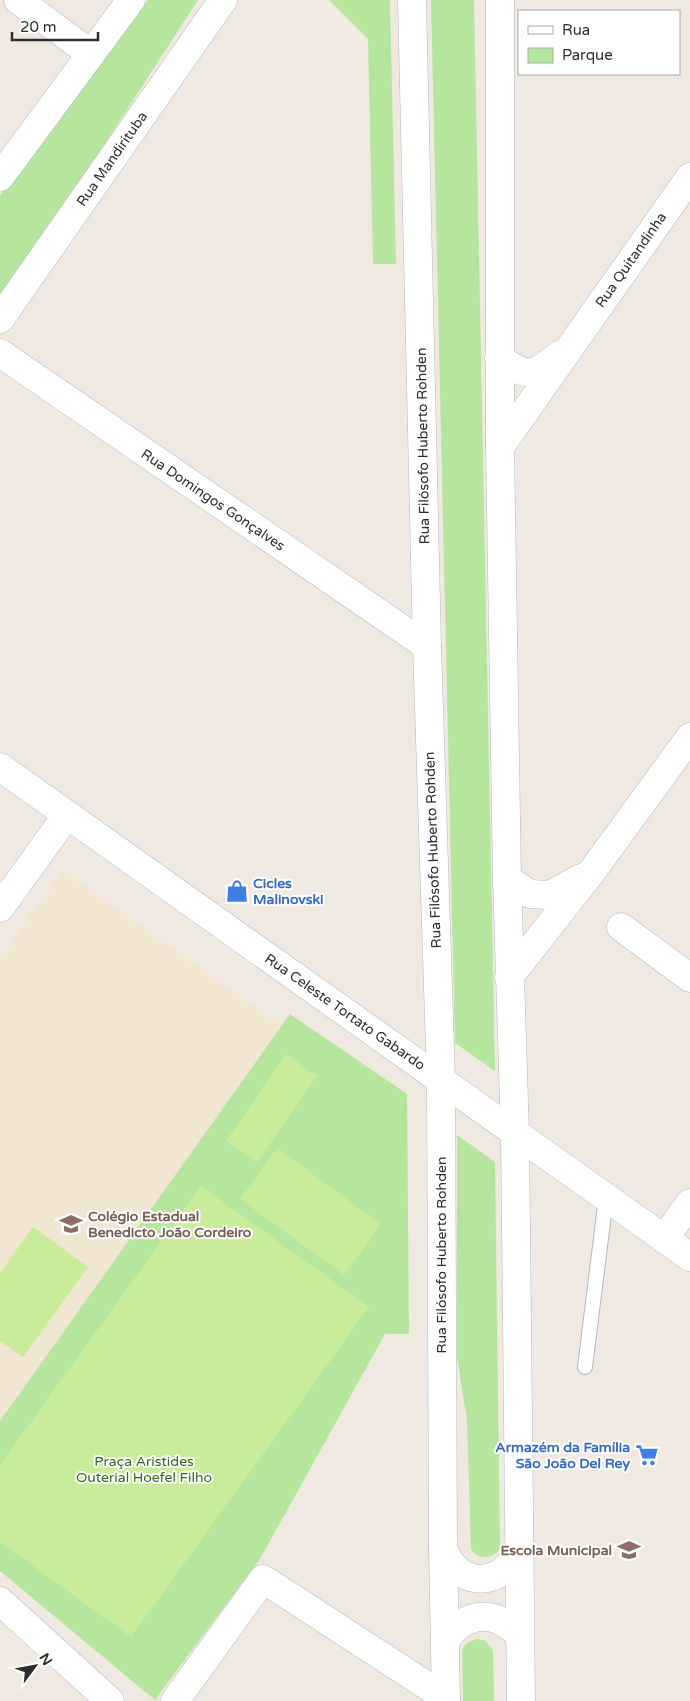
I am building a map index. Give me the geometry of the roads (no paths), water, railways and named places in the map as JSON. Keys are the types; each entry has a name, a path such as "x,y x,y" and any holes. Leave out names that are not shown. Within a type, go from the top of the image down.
{"street":[{"path":"18,0 91,54"},
{"path":"0,177 131,0"},
{"name":"Rua Mandirituba","path":"0,319 223,0"},
{"name":"Rua Filósofo Huberto Rohden","path":"412,0 427,646 441,1080 443,1548 446,1699"},
{"path":"500,0 500,447 509,977 515,1134 521,1701"},
{"name":"Rua Quitandinha","path":"500,447 690,177"},
{"name":"Rua Quitandinha","path":"499,358 517,371 530,374 545,367 572,344"},
{"name":"Rua Domingos Gonçalves","path":"0,353 427,646"},
{"path":"509,977 593,870 690,737"},
{"name":"Rua Celeste Tortato Gabardo","path":"0,767 690,1257"},
{"path":"0,908 67,815"},
{"path":"507,879 530,894 550,895 567,887 593,870"},
{"path":"621,927 690,978"},
{"path":"664,1239 690,1203"},
{"path":"443,1548 447,1559 454,1568 464,1575 487,1578 504,1571 516,1558 519,1547"},
{"path":"176,1701 262,1579 446,1699"},
{"path":"0,1601 110,1701"},
{"path":"446,1641 452,1631 460,1624 471,1618 482,1616 504,1621 520,1636"}],"lane":[{"path":"585,1367 606,1198"}],"place":[{"name":"Cicles Malinovski","path":"237,891"},
{"name":"Colégio Estadual Benedicto João Cordeiro","path":"71,1224"},
{"name":"Armazém da Família São João Del Rey","path":"647,1455"},
{"name":"Escola Municipal","path":"629,1550"}],"park label":[{"name":"Praça Aristides Outerial Hoefel Filho","path":"144,1469"}]}
